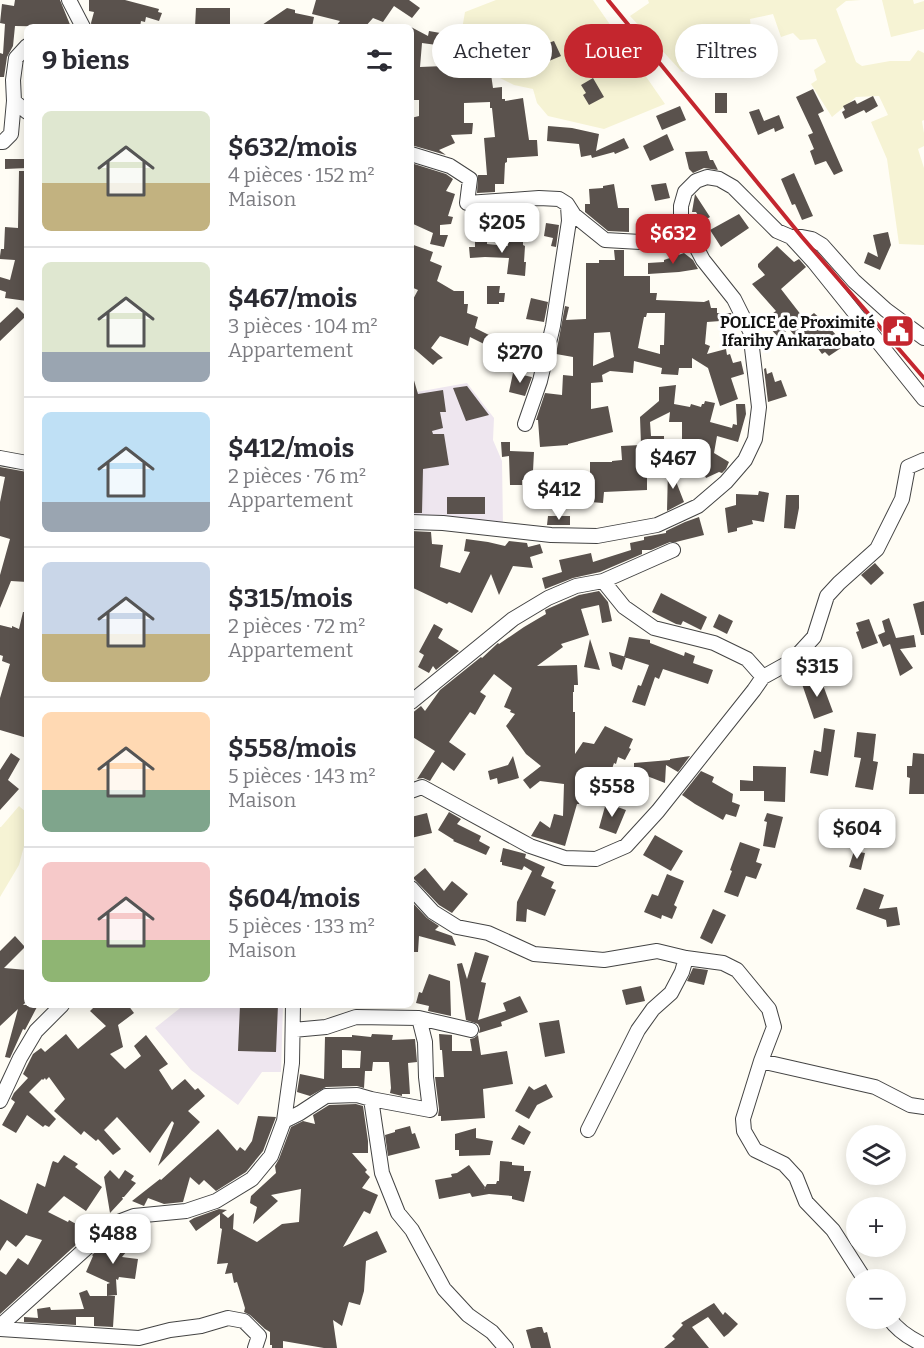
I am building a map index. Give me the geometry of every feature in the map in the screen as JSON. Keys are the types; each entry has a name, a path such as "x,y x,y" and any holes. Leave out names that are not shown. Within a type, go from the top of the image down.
{"street":[{"path":"69,0 81,24"},
{"path":"0,142 11,134 16,58 24,49"},
{"path":"14,100 24,109"},
{"path":"414,155 450,166 470,179 467,203 539,198 559,199 567,204 574,215 605,240 694,244"},
{"path":"414,522 443,523 551,535 597,536 657,525 698,506 726,482 745,460 754,439 759,407 750,331 735,299 703,260 681,218 681,206 685,192 696,181 707,177 719,179 733,187 777,231 791,237 812,239 822,245 854,281 878,303 924,338"},
{"path":"525,423 540,381 553,326 569,221 567,204"},
{"path":"791,237 814,262 924,399"},
{"path":"0,458 24,462"},
{"path":"414,790 422,788 530,846 565,858 596,859 626,846 658,811 763,677 792,661 814,637 827,596 877,549 902,500 908,467 924,460"},
{"path":"414,700 513,619 548,598 576,586 603,581 673,550"},
{"path":"603,581 624,607 654,628 714,643 747,659 763,677"},
{"path":"414,891 433,912 456,927 488,933 534,954 604,960 657,951 723,963 737,970 769,1009 774,1027 743,1119 744,1131 755,1150 784,1164 796,1177 806,1202 833,1230 858,1269"},
{"path":"588,1130 638,1030 653,1009 671,993 682,972 686,958"},
{"path":"0,1101 20,1058 36,1031 59,1008"},
{"path":"0,1327 113,1224 134,1216 186,1211 206,1205 252,1179 271,1156 284,1121 292,1063 293,1008"},
{"path":"293,1030 326,1027 356,1017 419,1018 471,1030"},
{"path":"284,1121 326,1096 357,1095 430,1110 424,1042 419,1018"},
{"path":"761,1061 875,1087 910,1105 924,1107"},
{"path":"371,1099 382,1173 398,1213 412,1230 444,1289 468,1315 492,1332 506,1348"},
{"path":"0,1327 139,1338 170,1330 201,1326 228,1318 244,1321 259,1336 255,1348"},
{"path":"899,1329 913,1340 924,1345"}],"shaded area":[{"path":"496,0 593,0 610,24 564,24 564,78 647,78 665,104 604,129 548,116 537,103 533,89 514,85 500,78 552,78 552,24 463,24 465,12"},
{"path":"648,0 861,0 846,1 836,9 856,62 862,66 890,61 910,61 918,50 924,53 924,120 922,121 924,146 918,149 924,168 924,245 899,244 887,159 871,122 888,115 879,96 856,97 832,117 811,84 817,80 814,70 826,62 816,39 800,40 793,33 781,37 773,14 750,19 750,24 675,24 675,64 663,52 663,24 637,24 630,16 649,3"},
{"path":"882,0 913,0 914,4 924,1 924,29 891,37"},
{"path":"467,383 494,418 493,440 502,461 503,527 414,518 414,392"},
{"path":"19,806 24,810 24,846 19,865 0,897 0,827"},
{"path":"180,1008 283,1008 281,1072 262,1072 238,1105 191,1070 155,1028"}],"building":[{"path":"15,0 60,0 70,24 15,26 13,46 7,57 4,77 0,77 0,53 3,54 5,24 0,23 2,4 14,6"},
{"path":"89,0 125,0 159,9 158,12 162,13 159,21 146,17 145,22 141,21 140,24 91,24 94,12 89,11"},
{"path":"316,0 409,0 420,8 412,18 394,6 383,22 373,18 368,24 338,24 340,21 312,14"},
{"path":"196,8 230,8 230,24 195,24"},
{"path":"287,8 295,10 295,13 314,17 313,24 263,24"},
{"path":"414,29 428,36 429,31 432,32 432,44 422,43 420,67 432,66 432,78 492,78 493,88 502,87 502,99 505,101 523,98 529,140 537,140 538,156 507,158 504,184 495,184 495,192 477,193 478,175 487,175 484,138 495,137 490,102 464,103 464,123 473,123 472,134 451,135 455,143 439,150 446,155 414,146 414,117 419,116 419,100 414,100"},
{"path":"554,41 561,56 552,60 552,42"},
{"path":"593,78 604,97 589,105 583,95 586,93 581,85"},
{"path":"813,89 824,111 818,114 843,171 834,175 826,161 815,165 810,151 814,149 808,135 813,133 796,97"},
{"path":"715,93 727,93 727,113 715,113"},
{"path":"873,96 878,106 866,113 864,110 845,119 842,112 845,110 843,106 855,100 857,104"},
{"path":"680,106 686,120 662,130 656,116"},
{"path":"759,109 764,121 779,115 784,128 775,132 774,128 758,135 749,112"},
{"path":"548,126 599,134 596,151 624,138 629,148 615,154 614,152 592,158 591,155 581,157 579,144 547,141"},
{"path":"667,134 674,150 650,161 643,146"},
{"path":"707,151 710,160 713,160 718,170 704,168 693,173 689,169 685,152"},
{"path":"5,159 24,159 24,168 5,169"},
{"path":"414,164 446,174 453,179 446,191 455,194 448,216 453,217 451,224 440,225 440,235 448,235 444,247 430,244 433,233 414,224"},
{"path":"19,171 24,171 24,301 5,298 6,292 0,290 0,277 10,280 15,260 0,259 1,249 4,249 5,227 18,228"},
{"path":"794,173 813,216 802,220 795,204 792,205 781,179"},
{"path":"666,183 670,198 655,201 651,185"},
{"path":"614,184 618,208 629,208 629,232 608,231 585,212 585,204 590,204 589,189"},
{"path":"695,194 710,217 702,222 696,212 692,212"},
{"path":"493,210 493,222 475,223 475,211"},
{"path":"739,214 749,228 721,247 710,230"},
{"path":"546,223 559,225 556,247 551,246 553,238 544,236"},
{"path":"888,232 891,245 880,270 864,263 868,252 878,257 873,235"},
{"path":"475,237 487,238 487,244 508,246 508,240 523,241 525,276 507,274 509,258 470,258 469,247 475,247"},
{"path":"414,245 433,252 430,261 442,266 437,281 454,291 464,291 464,304 468,304 467,313 478,317 475,328 489,335 484,344 470,337 468,346 440,336 431,348 443,358 433,365 414,349 414,297 418,290 414,288"},
{"path":"777,246 794,262 799,259 806,267 781,289 805,320 814,313 836,335 834,336 841,348 829,356 825,352 822,354 808,335 800,342 789,329 778,337 770,328 774,325 769,316 776,311 752,284 765,275 758,264"},
{"path":"614,250 624,250 624,276 650,276 650,293 657,293 656,300 704,302 709,300 711,308 717,308 717,313 731,313 734,320 707,322 705,344 710,346 707,354 726,349 733,363 741,361 744,374 731,378 738,399 720,406 708,368 692,358 692,368 679,368 678,375 661,374 662,368 634,361 633,373 610,371 602,375 603,382 591,383 591,409 608,406 613,432 568,445 540,447 538,420 536,420 545,393 562,395 563,375 573,376 573,357 556,354 565,306 569,307 566,320 586,319 586,263 615,260","holes":["647,313 665,313 664,345 660,345 660,354 638,348 644,317","610,332 614,357 593,366 594,333"]},
{"path":"684,253 693,260 698,269 648,274 648,263 664,262 664,260"},
{"path":"487,286 500,286 499,293 505,293 504,302 487,304"},
{"path":"531,298 548,302 544,322 526,319"},
{"path":"17,307 24,314 24,318 0,341 0,323"},
{"path":"766,368 767,374 772,372 775,382 781,380 787,396 768,402 764,369"},
{"path":"513,373 532,377 525,396 509,392"},
{"path":"414,380 418,394 443,390 446,412 440,412 443,428 432,431 433,434 444,434 449,465 423,469 422,513 414,513"},
{"path":"676,385 674,404 690,407 691,404 701,407 705,401 715,403 710,422 732,428 733,424 737,425 736,404 745,404 746,414 738,442 717,436 714,453 729,462 726,469 722,473 719,472 706,478 700,465 673,465 671,443 682,442 682,422 669,422 670,412 650,422 651,436 664,436 664,447 654,447 655,461 649,461 650,473 647,474 647,490 604,492 603,503 590,502 590,462 622,460 621,446 641,445 640,417 659,401 659,387"},
{"path":"467,386 489,415 466,421 453,388"},
{"path":"501,442 510,442 510,451 534,452 533,471 538,471 539,480 522,480 522,485 510,485 509,456 502,457"},
{"path":"0,467 24,471 24,582 11,581 0,608 0,575 10,539 0,536 0,502 5,477 0,476"},
{"path":"668,469 677,469 677,484 684,502 667,511"},
{"path":"759,491 769,493 764,522 752,520 753,524 728,533 725,508 736,505 736,494 758,495"},
{"path":"786,495 799,495 795,529 784,528"},
{"path":"447,497 485,497 485,514 447,514"},
{"path":"548,516 570,516 570,525 547,525"},
{"path":"699,517 704,535 670,542 651,550 642,550 642,554 600,572 573,578 545,589 542,578 562,572 559,560 591,553 593,562 631,550 630,543 644,540 644,537 666,533"},
{"path":"414,531 431,532 432,544 443,545 440,567 460,573 470,552 464,551 466,539 505,546 509,541 527,543 528,547 540,544 543,553 530,557 533,568 513,566 499,595 491,574 472,613 449,602 447,604 414,588"},
{"path":"875,563 884,573 871,585 861,575"},
{"path":"599,591 608,602 612,621 602,623 599,605 581,609 589,635 561,644 563,647 537,666 577,665 578,685 574,685 573,692 575,754 583,742 594,744 605,726 633,739 625,760 618,757 616,764 614,763 606,787 582,777 579,804 577,804 565,846 531,836 540,821 550,828 554,814 563,816 564,784 540,781 530,789 523,780 541,766 526,754 506,726 515,714 504,707 512,688 494,674 480,692 486,696 475,715 470,712 449,742 466,754 454,771 442,762 430,781 423,778 417,779 435,751 414,738 414,712 421,706 425,711 440,690 498,643 546,614 545,610 579,595"},
{"path":"661,593 707,617 701,630 683,621 681,625 676,624 652,612"},
{"path":"924,601 924,635 921,635 913,604"},
{"path":"24,612 24,737 0,730 0,698 10,664 2,661 3,656 0,655 0,625 19,629"},
{"path":"719,614 733,621 727,634 713,627"},
{"path":"889,618 896,638 914,635 916,647 900,649 913,668 900,676 890,644 883,647 878,635 885,632 882,621"},
{"path":"869,619 878,643 862,649 856,632 859,631 856,623"},
{"path":"434,624 443,629 438,638 459,651 436,670 433,666 429,673 418,667 424,655 419,652"},
{"path":"629,637 650,640 650,643 684,656 685,652 695,656 693,663 713,670 708,684 663,669 659,679 655,677 645,706 632,702 649,665 624,657"},
{"path":"590,639 600,670 584,667"},
{"path":"609,652 626,657 622,670 612,666"},
{"path":"820,677 833,712 814,719 802,684"},
{"path":"824,728 835,730 828,776 810,773 814,750 821,752"},
{"path":"857,732 876,734 873,761 878,762 873,790 855,787 861,758 854,757"},
{"path":"11,753 20,759 8,780 19,789 0,810 0,770"},
{"path":"913,753 924,754 924,794 909,794 910,778 907,777 907,766 912,766"},
{"path":"513,756 519,778 498,784 497,778 490,780 488,771 508,765"},
{"path":"690,756 678,772 666,765 665,783 634,771 634,763"},
{"path":"753,766 786,767 785,802 764,801 764,791 740,791 740,780 753,781"},
{"path":"701,771 714,777 712,782 733,794 732,802 740,805 736,817 726,814 723,820 682,795"},
{"path":"606,803 626,810 616,834 599,828"},
{"path":"449,812 461,819 457,824 481,836 479,841 490,847 486,855 453,841 438,830"},
{"path":"427,813 432,833 414,837 414,816"},
{"path":"767,813 783,817 775,848 763,846 767,822 764,821"},
{"path":"867,815 881,818 877,835 863,832"},
{"path":"655,835 683,851 671,871 643,855"},
{"path":"740,842 760,849 756,862 762,864 756,879 746,876 738,897 724,892"},
{"path":"503,848 526,854 525,858 545,867 541,876 554,882 551,888 556,890 545,916 527,909 526,922 516,921 517,902 532,871 524,866 522,870 502,865 500,862"},
{"path":"854,851 865,853 861,870 849,867"},
{"path":"425,868 444,891 452,881 468,894 452,913 439,905 414,877"},
{"path":"667,874 684,881 674,905 677,907 672,919 662,915 661,919 644,912 652,894 658,896"},
{"path":"864,888 884,895 879,909 897,907 900,925 887,927 886,920 856,909"},
{"path":"414,904 427,918 439,926 435,930 452,936 456,946 419,936 418,952 414,952"},
{"path":"713,909 726,915 712,944 700,938"},
{"path":"15,936 24,946 4,968 24,970 23,1005 24,1008 36,1008 25,1030 23,1029 10,1058 5,1057 18,1009 0,1026 0,951"},
{"path":"475,952 489,956 481,982 486,983 478,1020 506,1011 503,1003 520,996 528,1012 501,1022 502,1026 479,1033 478,1024 466,1020 457,964 462,963 467,979"},
{"path":"693,968 708,970 704,985 687,981"},
{"path":"429,974 450,981 451,1016 428,1011 429,1006 416,1003"},
{"path":"641,986 645,1001 626,1005 622,990"},
{"path":"93,1008 130,1008 134,1013 118,1025 123,1047 110,1054 125,1069 141,1056 134,1046 146,1035 168,1064 159,1070 172,1090 185,1079 195,1090 198,1088 205,1096 188,1111 200,1122 158,1166 174,1123 172,1121 150,1153 117,1117 104,1130 121,1149 113,1155 98,1139 96,1141 84,1131 81,1135 54,1111 65,1099 49,1077 46,1080 42,1079 29,1092 56,1119 49,1127 45,1125 43,1127 27,1115 16,1133 2,1125 15,1102 11,1099 14,1093 28,1078 23,1074 33,1054 41,1048 45,1052 66,1034 78,1049 106,1026 90,1011"},
{"path":"240,1008 278,1008 276,1052 238,1051"},
{"path":"559,1020 565,1053 545,1057 539,1023"},
{"path":"372,1034 393,1035 392,1040 415,1039 417,1062 408,1063 410,1094 402,1094 402,1096 390,1093 389,1062 373,1062 372,1071 365,1071 364,1088 357,1086 326,1087 310,1096 297,1092 300,1074 324,1079 325,1037 352,1037 352,1035 371,1037","holes":["342,1050 361,1051 360,1068 342,1068"]},
{"path":"439,1034 452,1035 452,1051 472,1051 470,1039 478,1035 481,1055 507,1051 513,1084 483,1089 485,1118 441,1121 441,1116 438,1116 435,1077 444,1077"},
{"path":"546,1084 553,1097 537,1105 529,1119 515,1111 529,1086 534,1090"},
{"path":"329,1105 363,1106 368,1153 352,1153 370,1177 362,1188 378,1195 370,1214 364,1211 343,1247 377,1231 387,1252 366,1261 364,1291 360,1305 349,1302 342,1326 333,1320 337,1348 283,1341 283,1348 272,1348 270,1332 244,1312 245,1308 237,1282 234,1283 232,1273 225,1274 228,1263 217,1264 222,1229 220,1228 220,1214 196,1231 189,1221 219,1209 227,1210 222,1213 228,1218 234,1213 233,1229 257,1242 282,1224 299,1222 301,1189 271,1195 278,1201 253,1224 257,1207 250,1203 251,1196 276,1173 275,1166 291,1127 303,1121 315,1124 313,1115"},
{"path":"258,1116 276,1117 263,1151 246,1172 216,1191 204,1180 199,1185 190,1177 183,1202 164,1204 148,1198 144,1206 132,1201 161,1180 218,1129 237,1151 240,1147 245,1151 252,1141"},
{"path":"519,1125 531,1132 524,1145 511,1139"},
{"path":"410,1126 420,1148 388,1156 385,1135"},
{"path":"476,1128 476,1138 493,1141 490,1155 459,1156 459,1150 455,1150 455,1134"},
{"path":"64,1155 78,1164 75,1167 102,1187 86,1211 64,1196 48,1212 68,1222 69,1220 90,1232 0,1314 0,1271 6,1275 18,1258 28,1265 42,1240 26,1235 16,1247 7,1240 0,1251 0,1199 27,1214 37,1183 45,1187 53,1161 58,1163"},
{"path":"500,1161 512,1162 512,1165 524,1166 524,1171 531,1171 524,1202 512,1199 512,1196 489,1194 472,1197 470,1193 439,1199 435,1180 452,1177 451,1174 469,1165 485,1187 484,1189 487,1184 496,1184 499,1181"},
{"path":"110,1170 119,1179 125,1170 134,1176 131,1180 136,1183 110,1213 104,1177"},
{"path":"122,1240 131,1246 122,1257 138,1259 135,1279 119,1277 118,1280 116,1279 117,1295 107,1296 107,1284 110,1283 86,1272 92,1255 107,1242 116,1248"},
{"path":"87,1290 90,1296 115,1296 113,1327 94,1326 94,1317 76,1317 76,1325 24,1322 24,1317 38,1318 37,1309 50,1307 51,1310 84,1309 79,1293"},
{"path":"714,1303 723,1315 725,1312 738,1324 728,1334 724,1337 708,1317 692,1327 709,1348 664,1348 675,1339 672,1336 683,1325 681,1323"},
{"path":"542,1327 544,1333 547,1332 551,1348 531,1348 526,1330"}],"railway":[{"path":"608,0 802,237 924,378"}],"place":[{"name":"POLICE de Proximité Ifarihy Ankaraobato","path":"898,331"}]}
